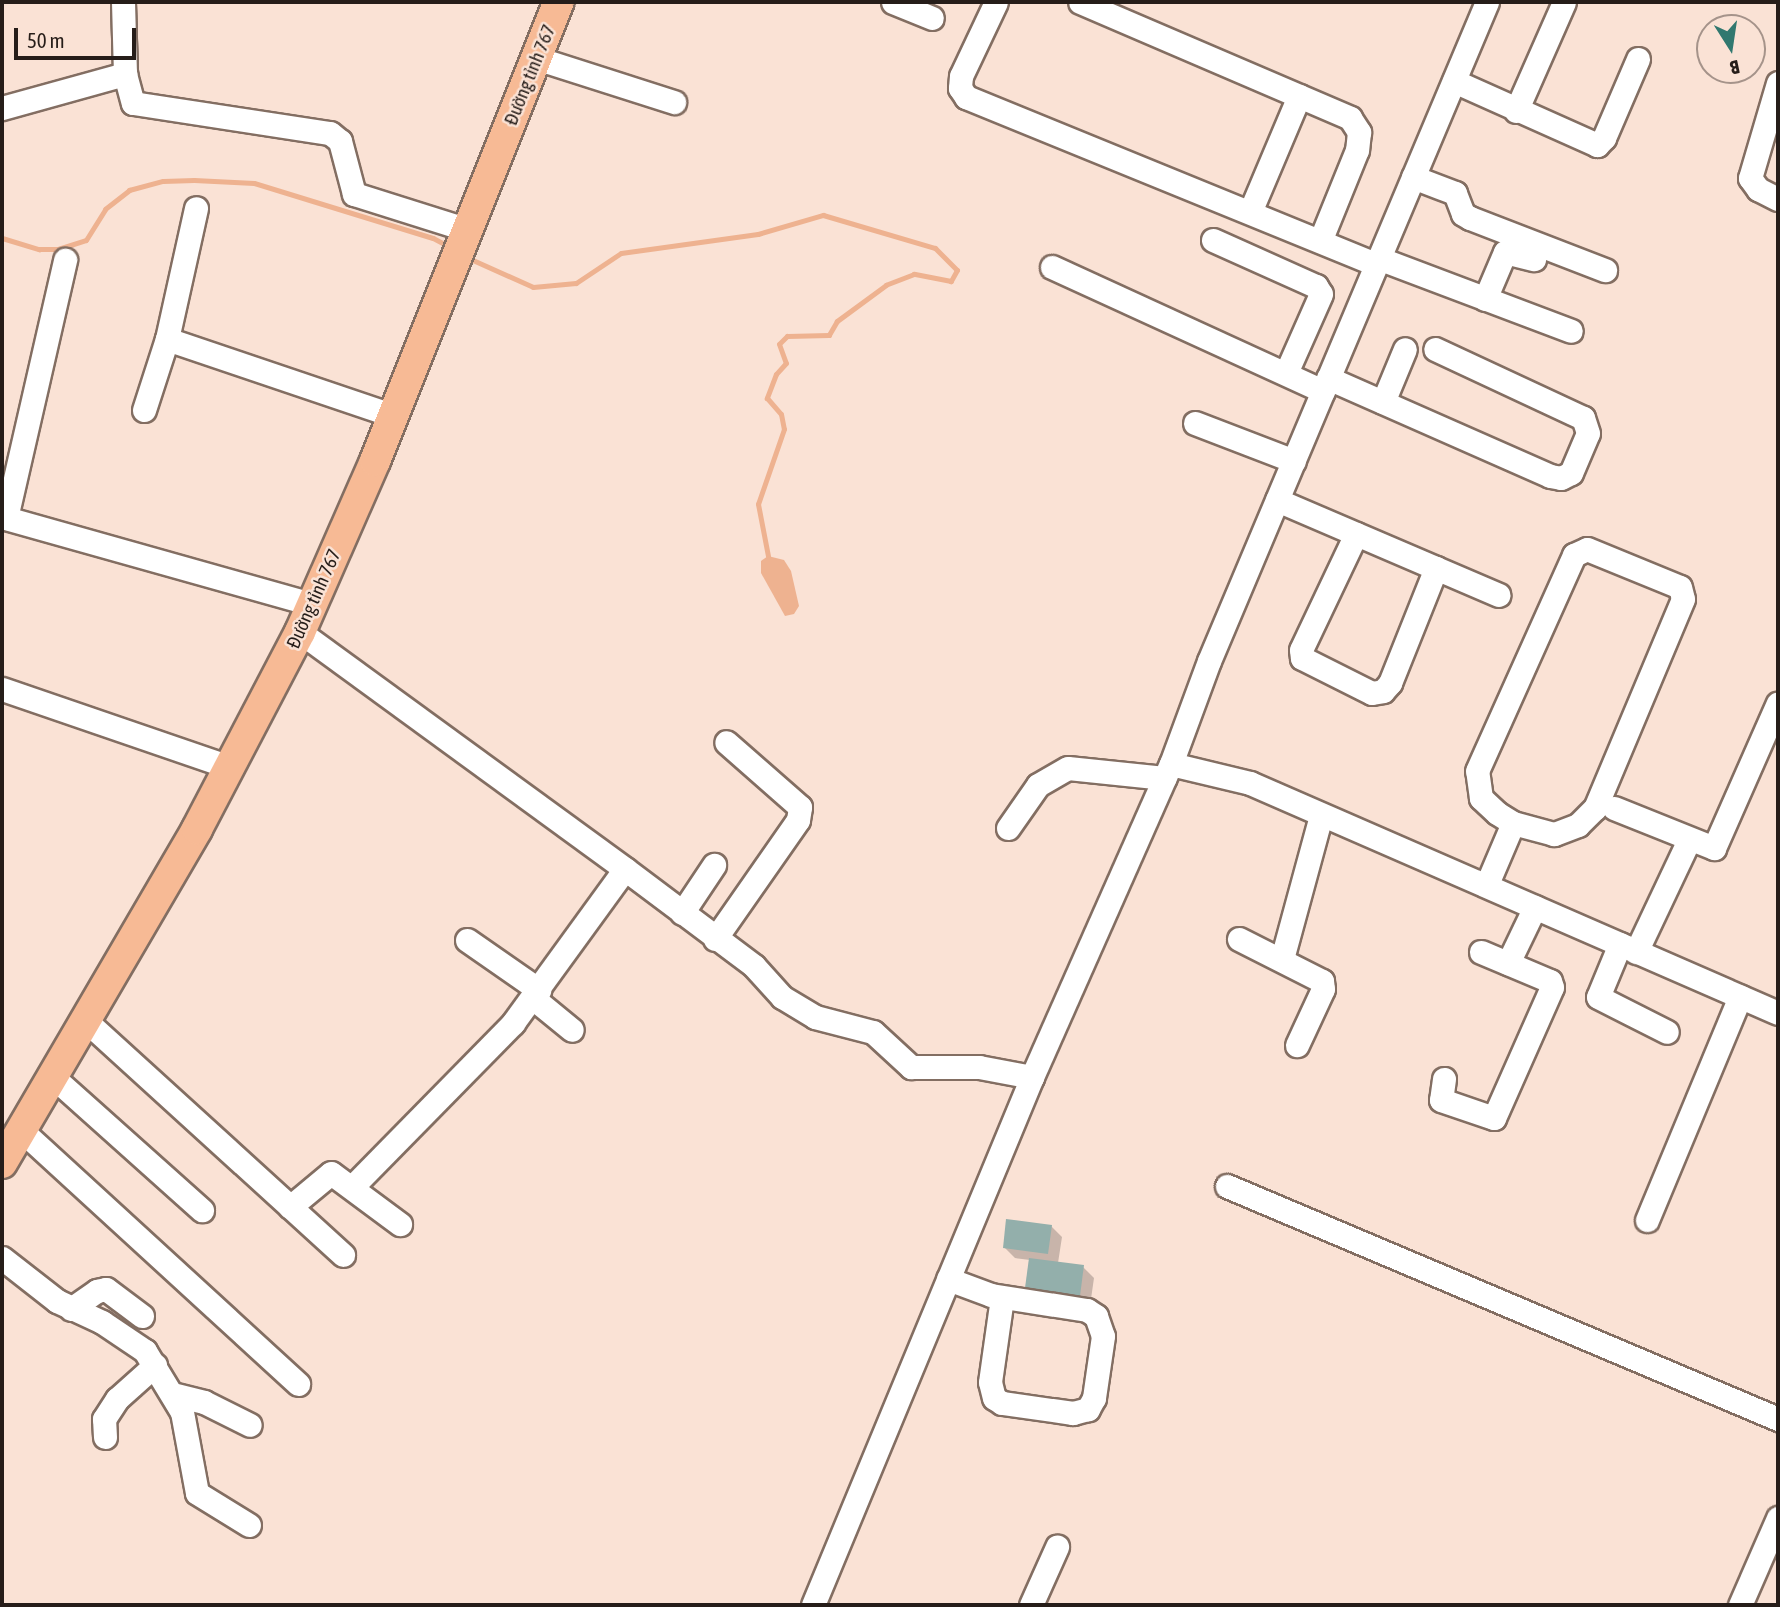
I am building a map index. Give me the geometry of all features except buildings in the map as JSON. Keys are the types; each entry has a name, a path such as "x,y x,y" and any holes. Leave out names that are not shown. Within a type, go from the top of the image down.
{"main road":[{"name":"Đường tỉnh 767","path":"2,1163 230,767 300,632 462,245 559,2"}],"street":[{"path":"123,2 125,74 127,94 132,103 143,107 330,133 340,141 354,194 462,245"},
{"path":"893,2 932,18"},
{"path":"996,2 961,76 960,88 966,97 1320,241 1571,331"},
{"path":"1080,2 1350,118 1359,132 1357,150 1320,241"},
{"path":"1516,111 1564,2"},
{"path":"813,1605 1032,1077 1167,771 1277,500 1454,81 1482,3"},
{"path":"536,58 674,102"},
{"path":"1454,81 1597,145 1638,60"},
{"path":"2,108 125,74"},
{"path":"1778,83 1750,178 1758,189 1778,199"},
{"path":"1250,212 1299,96"},
{"path":"1413,177 1455,193 1462,214 1470,218 1605,270"},
{"path":"144,410 167,340 196,208"},
{"path":"1213,240 1316,286 1321,294 1286,373"},
{"path":"1485,299 1505,252 1534,259"},
{"path":"65,260 4,518 312,604"},
{"path":"1052,267 1286,373 1383,402 1550,476 1561,478 1571,473 1588,433 1583,418 1435,349"},
{"path":"167,340 392,415"},
{"path":"1383,402 1405,349"},
{"path":"1195,423 1294,461"},
{"path":"1277,500 1499,596"},
{"path":"1356,534 1301,650 1301,658 1372,693 1383,691 1390,683 1436,568"},
{"path":"1587,549 1680,587 1684,598 1595,808 1578,825 1554,834 1513,823 1481,799 1477,771 1574,555 1587,549"},
{"path":"300,632 625,869 754,966 782,997 814,1017 873,1031 911,1067 979,1068 1032,1077"},
{"path":"2,689 230,767"},
{"path":"1614,807 1710,849 1716,846 1778,703"},
{"path":"715,939 798,820 800,807 726,742"},
{"path":"1008,828 1038,785 1068,768 1167,771 1250,783 1778,1013"},
{"path":"1282,959 1321,815"},
{"path":"1487,884 1513,823"},
{"path":"1667,1032 1598,997 1689,840"},
{"path":"682,913 714,865"},
{"path":"352,1186 536,994 625,869"},
{"path":"1508,963 1535,907"},
{"path":"1239,939 1322,981 1323,989 1297,1045"},
{"path":"467,940 536,994 572,1030"},
{"path":"1444,1079 1441,1100 1488,1120 1498,1115 1552,987 1550,981 1481,952"},
{"path":"1647,1220 1740,997"},
{"path":"85,1020 343,1255"},
{"path":"53,1077 202,1210"},
{"path":"21,1130 298,1384"},
{"path":"290,1207 324,1175 331,1173 400,1224"},
{"path":"1227,1186 1778,1419"},
{"path":"2,1258 71,1309 127,1336 155,1365 176,1395 188,1431 197,1493 249,1525"},
{"path":"948,1279 1002,1298 1087,1310 1096,1316 1103,1335 1094,1398 1088,1409 1073,1413 1002,1403 994,1398 990,1382 1002,1298"},
{"path":"71,1309 106,1289 142,1316"},
{"path":"105,1437 104,1419 117,1399 155,1365"},
{"path":"176,1395 204,1402 250,1425"},
{"path":"1740,1605 1778,1518"},
{"path":"1031,1605 1057,1547"}],"shaded area":[{"path":"768,556 784,560 791,571 799,606 794,614 785,616 761,573 761,561"}],"waterway":[{"path":"2,238 39,249 58,249 86,240 105,209 129,190 163,181 194,180 254,183 433,238 452,248"},
{"path":"466,257 533,287 576,283 621,253 758,234 823,215 935,248 957,270 951,281 914,274 886,285 837,321 829,335 787,336 779,344 786,363 776,374 767,398 781,414 784,429 758,504 768,556"}]}
